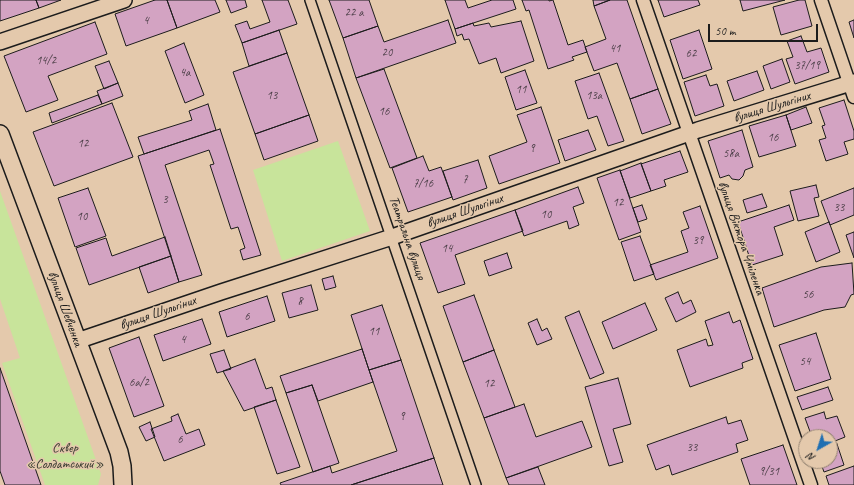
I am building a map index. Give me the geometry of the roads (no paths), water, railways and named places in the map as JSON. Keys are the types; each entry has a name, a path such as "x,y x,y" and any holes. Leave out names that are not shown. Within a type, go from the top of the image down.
{"main road":[{"name":"вулиця Шевченка","path":"0,134 119,452 122,466 123,485"}],"street":[{"path":"0,42 124,0"},
{"name":"Театральна вулиця","path":"310,0 476,485"},
{"name":"вулиця Віктора Чміленка","path":"643,0 811,485"},
{"path":"821,0 852,88"},
{"name":"вулиця Шульгіних","path":"77,341 221,292 392,237 689,133 852,88"}],"park label":[{"name":"Сквер «Солдатський»","path":"65,456"}]}
